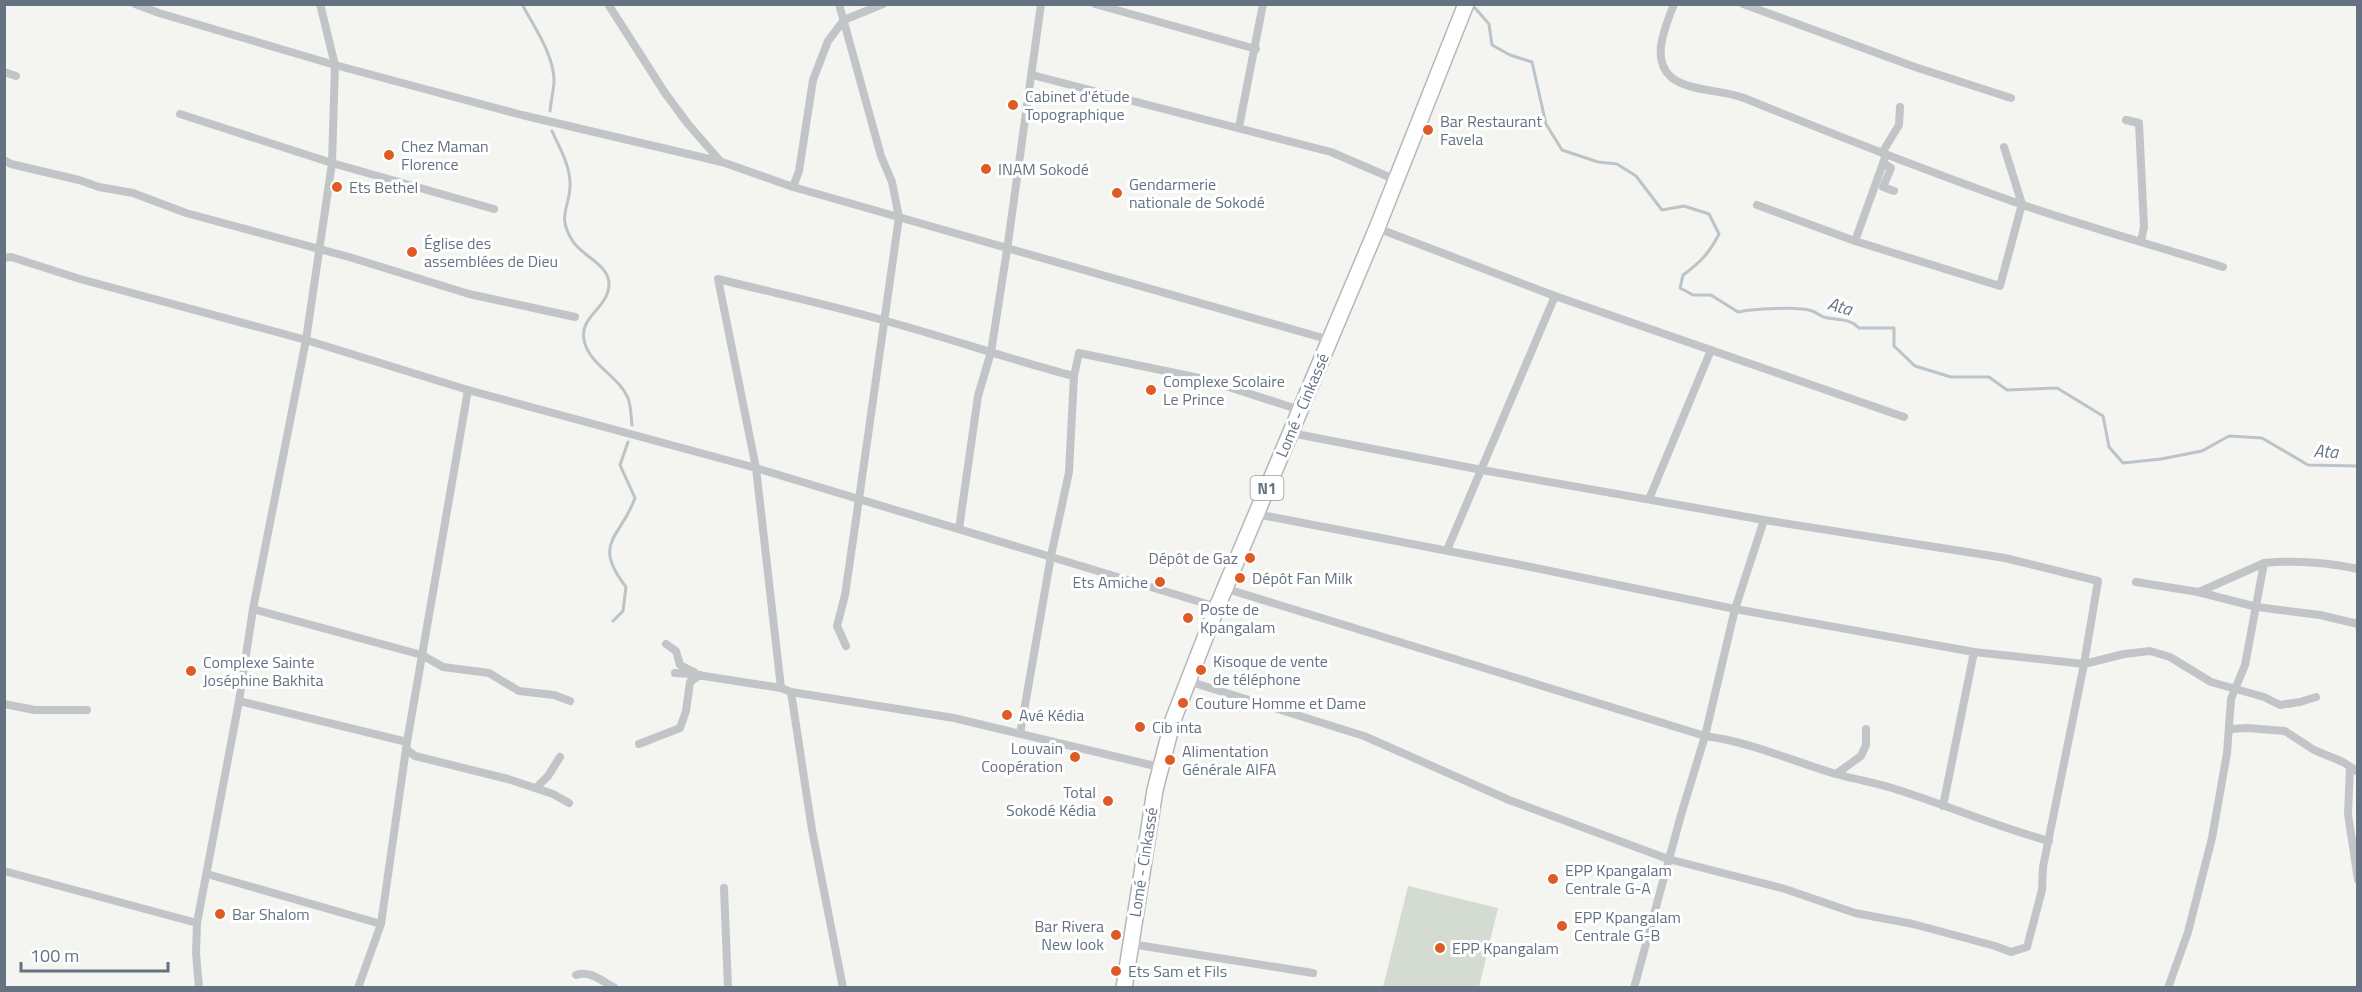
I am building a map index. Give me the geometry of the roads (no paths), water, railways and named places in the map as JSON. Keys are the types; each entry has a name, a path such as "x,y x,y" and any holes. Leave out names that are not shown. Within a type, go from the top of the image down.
{"highway":[{"name":"Lomé - Cinkassé","path":"1124,987 1159,767 1173,720 1224,588 1377,228 1466,4"}],"street":[{"path":"135,4 335,65 522,115 722,162 793,187 1007,250 1330,340"},
{"path":"199,987 196,953 197,923 239,701 253,609 306,340 332,164 335,65 320,4"},
{"path":"608,4 665,93 688,124 722,162"},
{"path":"839,4 881,156 892,182 899,217 860,499 845,595 837,626 846,646"},
{"path":"793,187 799,171 813,80 828,42 844,20 883,4"},
{"path":"959,529 978,396 991,352 1007,250 1041,4"},
{"path":"1095,4 1256,49"},
{"path":"1239,127 1263,4"},
{"path":"1674,4 1661,39 1660,51 1662,62 1669,76 1683,84 1731,93 1884,157 2022,204 2223,267"},
{"path":"1743,4 1915,67 2012,98"},
{"path":"4,72 16,76"},
{"path":"1032,75 1331,152 1396,180"},
{"path":"1855,241 1884,157 1899,125 1900,107"},
{"path":"180,114 332,164 494,209"},
{"path":"2126,120 2139,123 2144,227 2141,241"},
{"path":"1757,205 1855,241 2000,286 2022,204 2004,147"},
{"path":"1884,157 1891,168 1883,187 1894,191"},
{"path":"4,160 11,164 99,187 133,193 186,213 318,251 349,257 469,294 575,316"},
{"path":"1377,228 1555,296 1904,417"},
{"path":"4,258 10,257 80,279 306,340 468,390 756,468 1217,607"},
{"path":"781,688 756,468 718,279 885,320 1014,361 1074,376"},
{"path":"1448,550 1555,296"},
{"path":"1649,499 1711,350"},
{"path":"1020,734 1051,556 1069,472 1074,376 1079,353 1203,379 1300,410"},
{"path":"358,987 381,924 406,745 468,390"},
{"path":"1188,681 1364,736 1509,800 1668,859 1785,889 1855,913 1913,924 2015,952 2027,947 2030,941 2042,890 2043,867 2084,664 2098,581 2005,558 1764,520 1482,470 1291,432"},
{"path":"1256,514 1448,550 1735,609 1974,652 2084,664 2124,654 2150,651 2170,657 2211,682 2264,697 2280,705 2316,697"},
{"path":"1634,987 1668,859 1705,736 1735,609 1764,520"},
{"path":"2198,592 2264,563 2292,560 2358,568"},
{"path":"2168,987 2188,932 2212,838 2228,753 2231,699 2245,665 2264,563"},
{"path":"2136,582 2198,592 2257,607 2319,615 2358,624"},
{"path":"1224,588 1705,736 1732,740 1836,774 1897,789 2049,841"},
{"path":"253,609 422,655 443,667 489,673 519,691 554,695 570,701"},
{"path":"666,644 676,651 680,664 700,675"},
{"path":"1943,806 1974,652"},
{"path":"675,673 781,688 791,693 954,718 1159,767"},
{"path":"639,744 680,728 686,711 690,682 700,675"},
{"path":"791,693 812,830 843,987"},
{"path":"239,701 406,745 415,756 536,788 569,803"},
{"path":"4,704 35,710 87,710"},
{"path":"1836,774 1861,756 1865,750 1866,729"},
{"path":"2230,729 2285,731 2314,750 2343,762 2354,770 2348,814 2358,880"},
{"path":"536,788 548,776 560,757"},
{"path":"4,871 197,923"},
{"path":"207,874 381,924"},
{"path":"724,888 728,987"},
{"path":"1131,944 1313,973"},
{"path":"576,975 581,973 594,975 615,987"}],"waterway":[{"path":"522,4 543,42 551,63 554,83 550,111"},
{"name":"Ata","path":"1475,8 1489,24 1492,45 1510,55 1532,62 1546,124 1562,150 1598,162 1617,164 1636,176 1662,210 1684,206 1709,214 1719,234 1704,257 1683,275 1680,288 1693,295 1711,295 1738,312 1775,308 1806,309 1824,317 1847,321 1859,328 1894,328 1894,346 1915,366 1951,377 1989,377 2007,390 2057,388 2103,416 2109,447 2123,463 2202,451 2229,436 2262,438 2308,465 2358,466"},
{"path":"552,131 564,156 570,176 570,191 565,217 567,231 576,246 600,266 608,277 608,292 586,324 584,340 587,349 597,363 623,390 629,401 632,425"},
{"path":"613,621 623,611 626,587 616,572 610,550 612,541 635,498 620,465 628,442"}],"place":[{"name":"Cabinet d'étude Topographique","path":"1013,105"},
{"name":"Bar Restaurant Favela","path":"1428,130"},
{"name":"Chez Maman Florence","path":"389,155"},
{"name":"INAM Sokodé","path":"986,169"},
{"name":"Ets Bethel","path":"337,187"},
{"name":"Gendarmerie nationale de Sokodé","path":"1117,193"},
{"name":"Église des assemblées de Dieu","path":"412,252"},
{"name":"Complexe Scolaire Le Prince","path":"1151,390"},
{"name":"Dépôt de Gaz","path":"1250,558"},
{"name":"Dépôt Fan Milk","path":"1240,578"},
{"name":"Ets Amiche","path":"1160,582"},
{"name":"Poste de Kpangalam","path":"1188,618"},
{"name":"Kisoque de vente de téléphone","path":"1201,670"},
{"name":"Complexe Sainte Joséphine Bakhita","path":"191,671"},
{"name":"Couture Homme et Dame","path":"1183,703"},
{"name":"Avé Kédia","path":"1007,715"},
{"name":"Cib inta","path":"1140,727"},
{"name":"Louvain Coopération","path":"1075,757"},
{"name":"Alimentation Générale AIFA","path":"1170,760"},
{"name":"Total Sokodé Kédia","path":"1108,801"},
{"name":"EPP Kpangalam Centrale G-A","path":"1553,879"},
{"name":"Bar Shalom","path":"220,914"},
{"name":"EPP Kpangalam Centrale G-B","path":"1562,926"},
{"name":"Bar Rivera New look","path":"1116,935"},
{"name":"EPP Kpangalam","path":"1440,948"},
{"name":"Ets Sam et Fils","path":"1116,971"}]}
